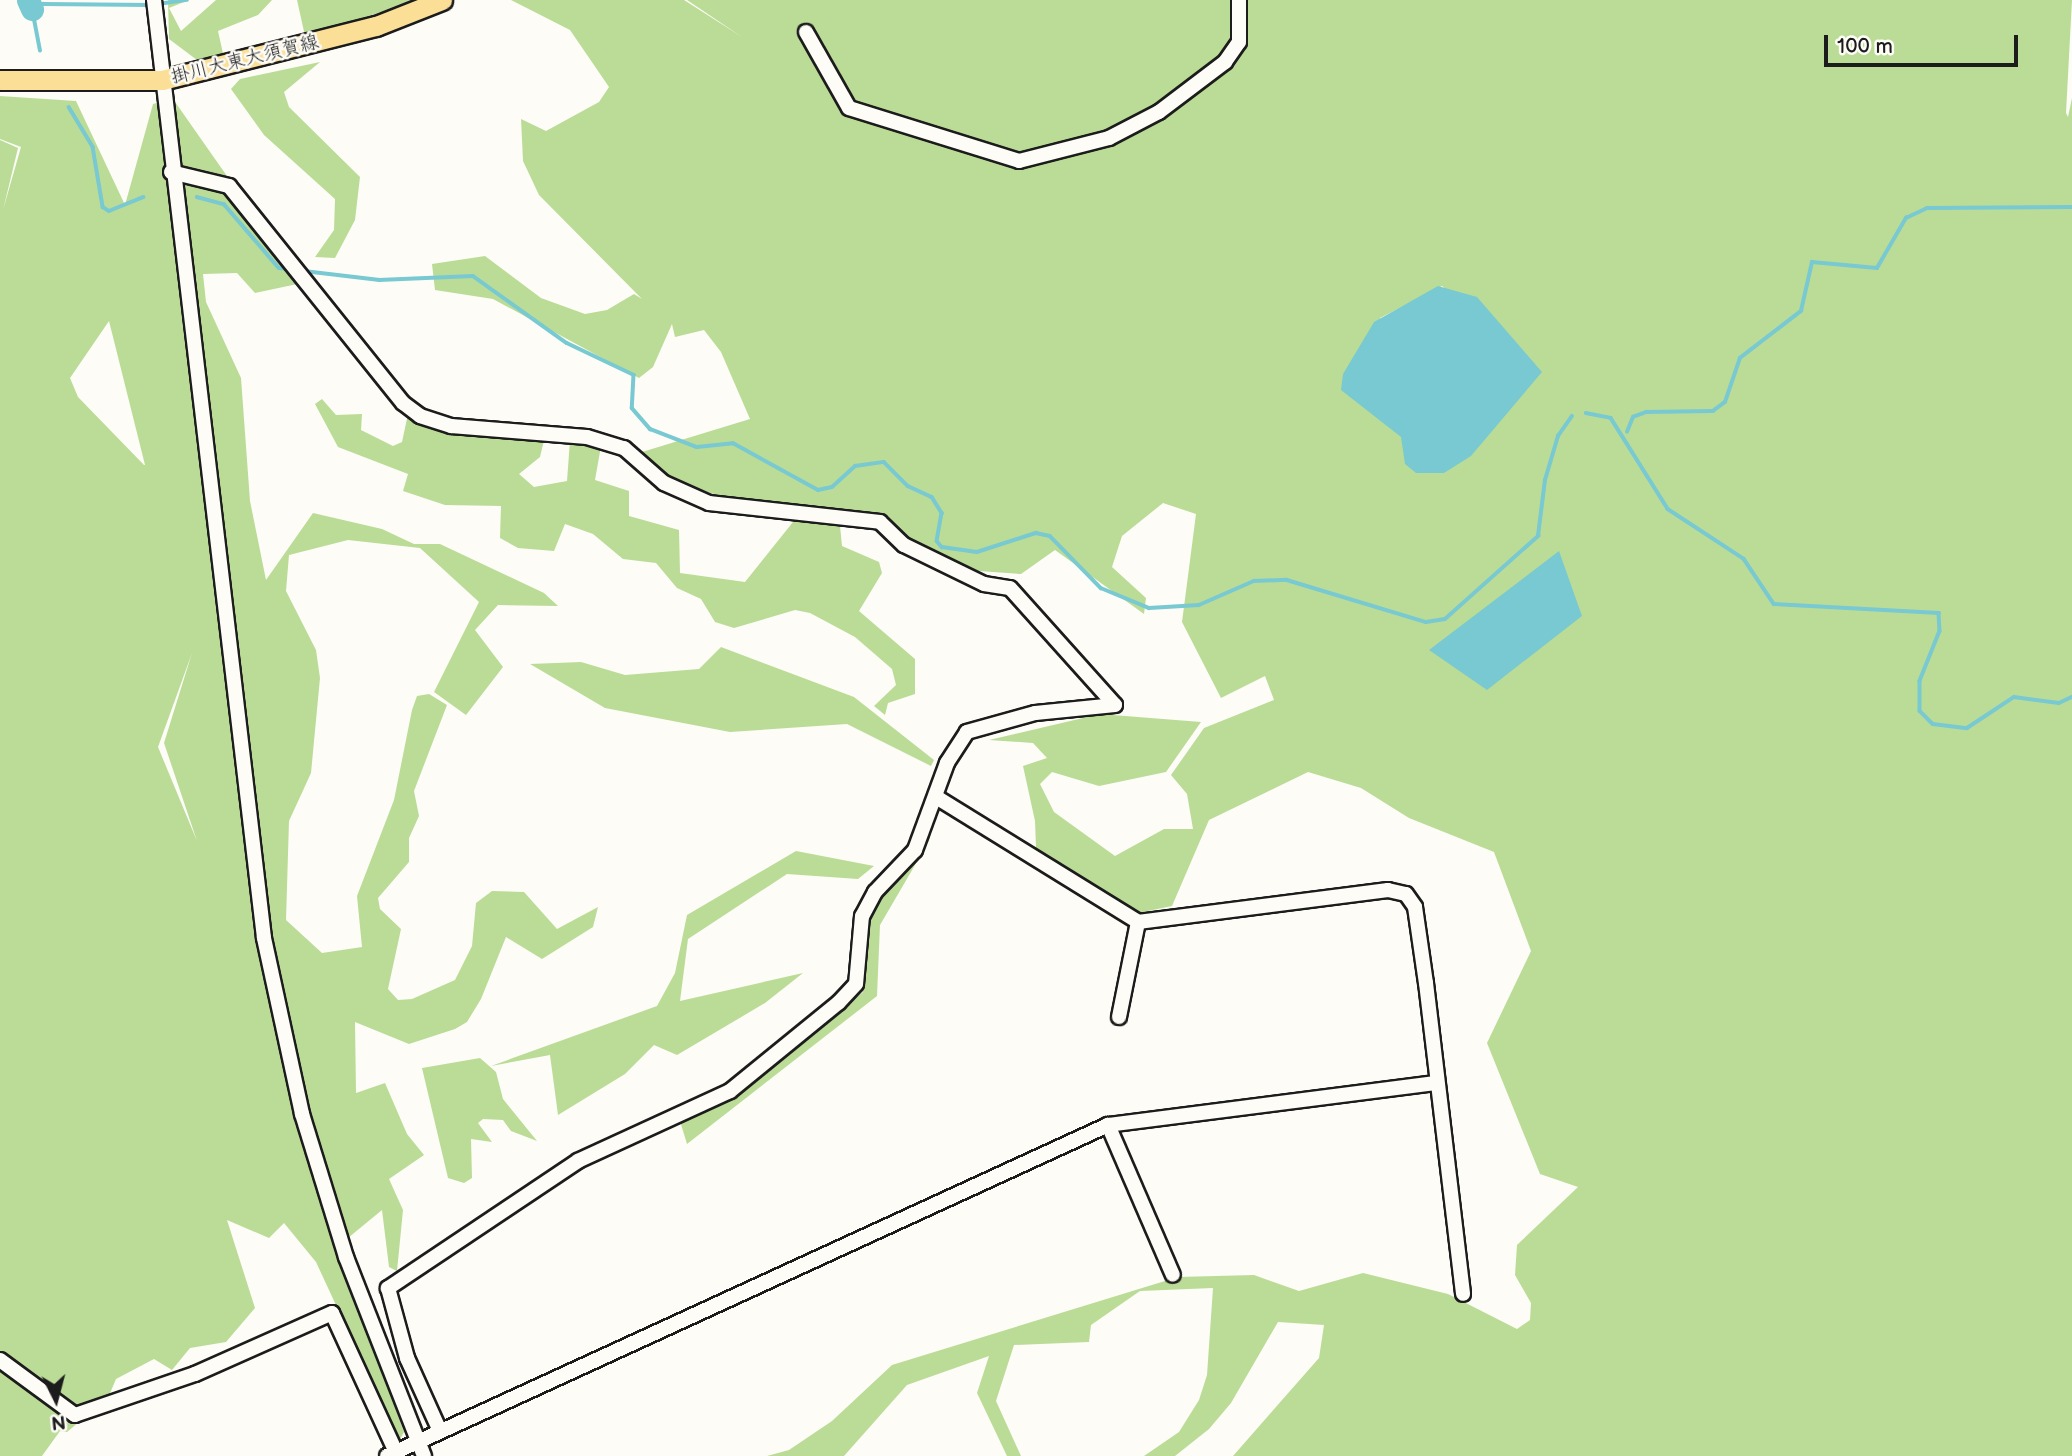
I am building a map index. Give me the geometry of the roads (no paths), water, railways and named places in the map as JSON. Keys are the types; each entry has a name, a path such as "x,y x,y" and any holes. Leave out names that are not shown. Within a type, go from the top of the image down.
{"main road":[{"name":"掛川大東大須賀線","path":"0,80 162,80 376,26 442,0"}],"street":[{"path":"806,32 849,108 1020,161 1109,138 1159,112 1225,62 1238,42 1239,0"},
{"path":"155,5 172,173 264,938 302,1114 346,1257 424,1456"},
{"path":"172,173 229,186 403,403 420,416 451,426 587,437 624,448 664,483 709,503 863,517 942,564 1010,588 1115,705 1035,713 967,732 936,797 915,850 875,892 862,915 856,985 838,1003 730,1091 578,1161 388,1288 407,1359 440,1431"},
{"path":"936,797 1138,922 1388,890 1406,894 1415,907 1463,1294"},
{"path":"1119,1017 1138,922"},
{"path":"0,1360 75,1415 195,1374 331,1313 391,1454 1108,1125 1436,1083"},
{"path":"1108,1125 1174,1275"}],"water":[{"path":"1438,286 1477,297 1542,372 1471,456 1444,473 1416,473 1405,464 1401,437 1341,390 1343,374 1374,322"},
{"path":"1559,551 1582,616 1487,690 1429,650"}],"waterway":[{"path":"28,0 32,9"},
{"path":"158,4 187,0"},
{"path":"40,51 32,9 43,4 151,5"},
{"path":"69,107 93,147 103,207 109,211 143,197"},
{"path":"197,197 224,204 279,268 289,269"},
{"path":"1627,432 1633,417 1646,412 1713,411 1725,402 1740,358 1801,311 1812,262 1877,268 1906,218 1927,208 2072,207"},
{"path":"304,271 379,280 473,276 567,343 634,375 632,408 650,429 697,447 733,443 818,490 832,487 855,466 884,462 908,486 932,497 942,513 937,541 942,547 977,552 1036,533 1050,536 1101,588 1149,608 1199,605 1254,581 1287,580 1426,622 1445,619 1538,536 1545,480 1558,436 1572,416"},
{"path":"1586,413 1611,418 1668,509 1744,559 1774,604 1939,613 1940,631 1920,681 1920,711 1933,724 1967,728 2014,697 2059,703 2072,697"}]}
